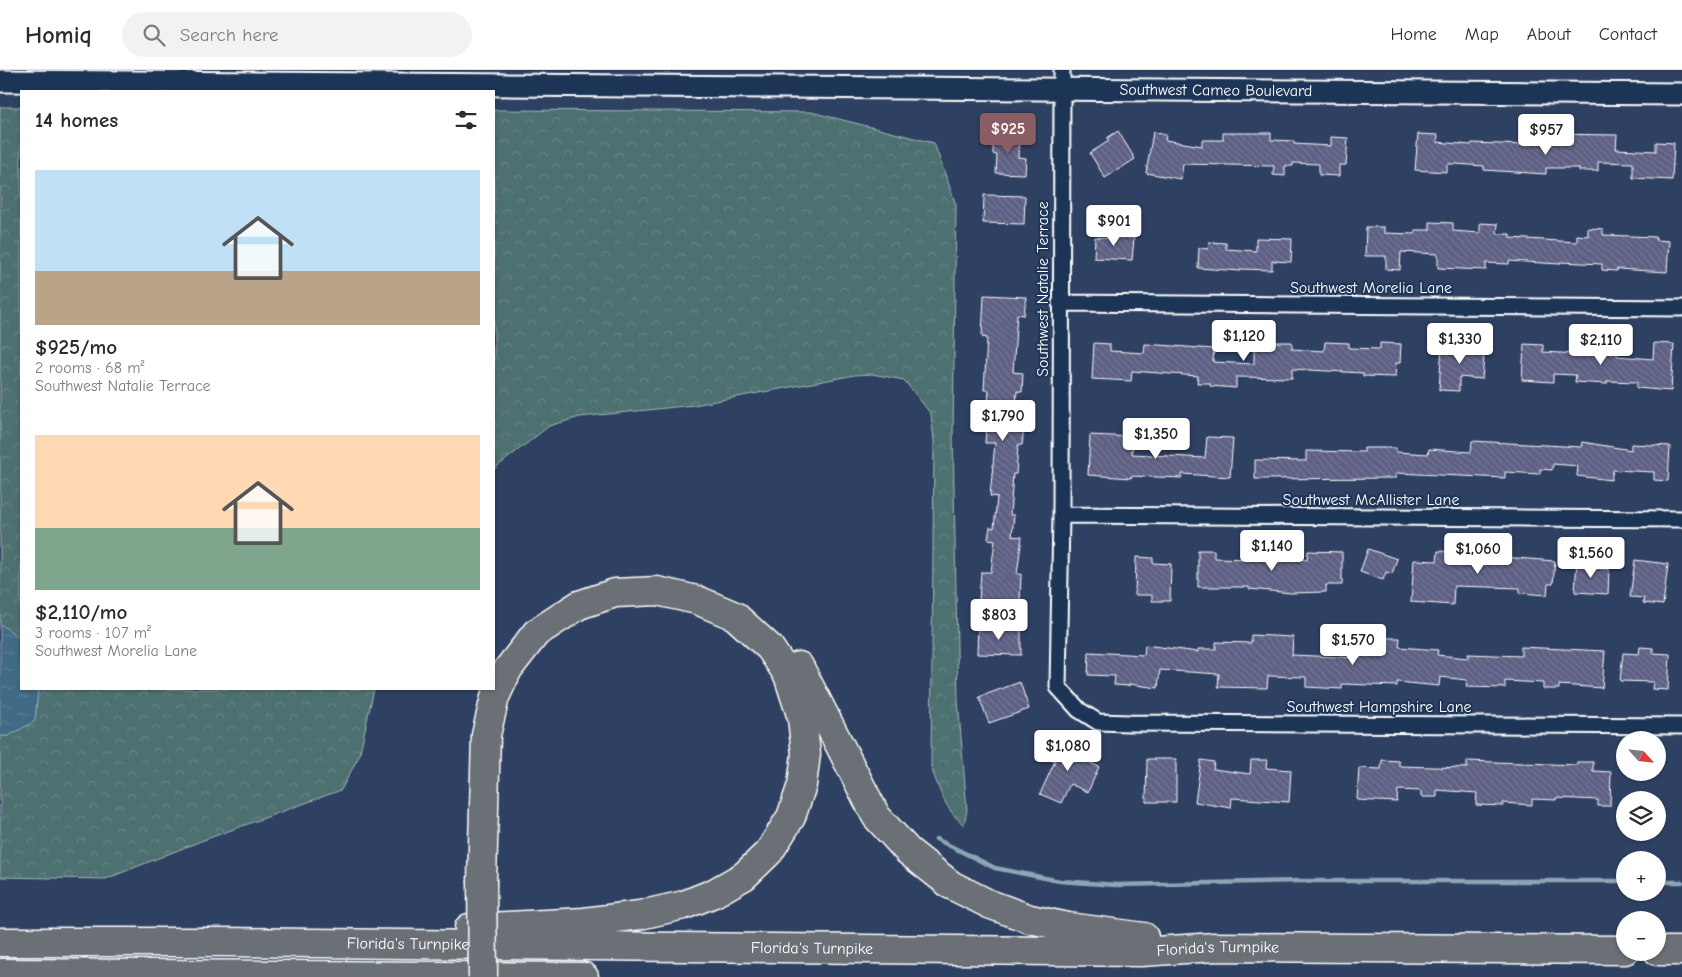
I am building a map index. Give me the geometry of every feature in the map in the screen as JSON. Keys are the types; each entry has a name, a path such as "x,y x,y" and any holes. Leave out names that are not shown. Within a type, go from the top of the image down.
{"highway":[{"path":"495,661 517,630 559,596 609,578 619,577 658,574 703,584 745,605 774,631 802,670 876,816 908,851 951,885 989,904 1030,919 1068,927 1215,947"},
{"path":"223,942 584,922 684,905 714,893 744,876 769,852 791,817 802,785 806,754 802,718 788,675 770,648 735,616 697,600 657,591 615,593 578,605 536,633 508,670 495,697 486,736 474,881 467,977"},
{"path":"482,690 476,701 470,736 474,881 483,977"},
{"name":"Florida's Turnpike","path":"0,942 223,942 1131,952 1215,947 1616,950"},
{"path":"1666,950 1682,951"},
{"name":"Florida's Turnpike","path":"0,973 584,977"}],"street":[{"name":"Southwest Cameo Boulevard","path":"0,82 1062,80 1682,94"},
{"name":"Southwest Natalie Terrace","path":"1062,80 1061,515 1058,687 1079,710"},
{"name":"Southwest Morelia Lane","path":"1060,303 1682,308"},
{"name":"Southwest McAllister Lane","path":"1061,515 1682,519"},
{"name":"Southwest Hampshire Lane","path":"1079,710 1098,722 1129,723 1682,726"}],"green space":[{"path":"0,107 20,107 20,638 0,624"},
{"path":"495,110 811,112 934,143 956,205 953,435 958,701 967,810 964,825 947,806 931,767 934,441 931,414 904,380 872,374 855,375 694,405 580,417 549,426 495,468"},
{"path":"38,690 374,690 359,756 341,790 201,841 106,879 0,877 0,736 8,736 35,721"}],"water":[{"path":"0,624 20,638 20,690 38,690 35,721 8,736 0,736"}],"building":[{"path":"1118,131 1135,159 1105,178 1090,153 1109,141 1107,138"},
{"path":"1153,132 1166,135 1165,140 1202,146 1202,140 1223,140 1223,133 1271,133 1271,140 1294,141 1294,144 1331,146 1331,137 1348,138 1346,165 1339,165 1339,176 1319,175 1319,164 1293,163 1293,166 1285,166 1285,176 1273,175 1274,166 1183,164 1181,179 1146,173"},
{"path":"1418,134 1438,135 1437,142 1471,145 1472,143 1528,145 1528,140 1547,140 1547,134 1617,135 1616,149 1656,151 1656,142 1674,143 1672,180 1633,178 1633,163 1598,162 1598,171 1579,171 1579,168 1546,168 1546,174 1484,170 1484,166 1456,164 1447,164 1447,172 1415,170"},
{"path":"993,135 1019,135 1018,157 1026,158 1025,174 996,173 997,155 993,154"},
{"path":"984,195 1025,196 1024,224 983,223"},
{"path":"1430,222 1453,223 1453,231 1480,233 1480,223 1498,224 1497,234 1510,234 1510,238 1577,242 1577,235 1588,236 1588,228 1603,229 1603,235 1656,237 1655,240 1669,241 1667,272 1602,270 1602,264 1509,261 1509,264 1486,263 1486,270 1438,268 1438,254 1401,252 1400,270 1386,269 1386,256 1365,256 1366,227 1384,227 1384,233 1415,234 1415,230 1430,230"},
{"path":"1107,230 1120,231 1119,237 1134,238 1132,260 1094,258 1095,237 1107,238"},
{"path":"1256,238 1292,239 1291,262 1272,261 1272,270 1241,269 1241,271 1198,268 1199,248 1208,249 1209,242 1226,243 1226,249 1256,251"},
{"path":"984,295 1026,297 1024,315 1017,314 1013,372 1023,373 1022,392 1017,391 1014,427 1024,427 1022,445 1018,445 1016,474 1013,474 1010,515 1014,515 1012,536 1022,537 1017,574 1021,574 1020,602 979,600 981,572 991,572 995,540 988,539 990,527 994,528 997,497 990,496 995,443 985,443 989,390 984,390 987,338 982,337"},
{"path":"1254,342 1292,342 1292,349 1324,351 1325,342 1349,343 1349,348 1380,349 1380,343 1401,344 1400,363 1396,363 1395,377 1363,376 1363,373 1292,369 1292,378 1236,377 1236,388 1210,386 1210,383 1197,383 1198,376 1132,371 1131,381 1092,379 1094,343 1110,344 1110,351 1144,353 1145,344 1214,349 1213,362 1254,364"},
{"path":"1654,343 1674,344 1671,391 1637,388 1637,382 1607,381 1607,384 1575,382 1576,375 1553,374 1553,382 1522,380 1524,344 1543,345 1543,352 1577,354 1577,344 1592,345 1592,351 1617,352 1617,356 1653,359"},
{"path":"1442,344 1485,346 1482,379 1459,377 1459,391 1439,390"},
{"path":"1090,435 1133,437 1132,454 1205,458 1207,437 1233,438 1230,477 1182,474 1182,478 1131,476 1131,478 1088,475"},
{"path":"1472,441 1581,447 1582,442 1631,450 1631,444 1670,446 1668,481 1654,480 1654,472 1613,470 1611,480 1577,476 1578,466 1553,464 1552,470 1540,469 1540,474 1505,472 1505,478 1396,473 1396,478 1255,479 1255,460 1306,461 1306,451 1364,452 1364,448 1396,448 1396,452 1428,454 1429,449 1471,452"},
{"path":"1368,549 1397,559 1392,574 1386,572 1383,580 1360,572"},
{"path":"1198,550 1214,550 1214,558 1251,559 1252,551 1266,552 1266,556 1307,560 1308,551 1342,552 1342,585 1326,585 1326,592 1291,593 1249,589 1249,587 1198,587"},
{"path":"1438,551 1502,554 1502,557 1555,561 1553,584 1548,584 1547,595 1520,593 1520,588 1454,586 1453,605 1411,602 1414,560 1437,561"},
{"path":"1136,557 1153,558 1153,563 1171,564 1170,601 1152,601 1152,595 1135,595"},
{"path":"1577,559 1591,560 1590,568 1609,569 1608,594 1575,592"},
{"path":"1635,560 1668,564 1663,605 1643,603 1644,598 1630,597"},
{"path":"978,626 1021,627 1021,655 977,654"},
{"path":"1251,635 1293,637 1292,655 1360,658 1360,644 1382,645 1382,638 1400,638 1399,647 1438,650 1437,655 1468,658 1468,654 1521,656 1521,647 1605,651 1602,688 1559,685 1559,689 1543,689 1543,683 1505,681 1505,688 1466,687 1467,680 1440,677 1439,686 1397,682 1397,686 1342,684 1342,689 1306,687 1306,677 1268,676 1267,688 1218,687 1219,674 1160,670 1158,688 1129,684 1129,686 1114,685 1115,676 1088,675 1089,652 1144,655 1145,645 1198,652 1198,649 1216,649 1216,642 1251,643"},
{"path":"1640,647 1653,648 1653,653 1670,654 1668,690 1652,689 1653,682 1620,681 1623,653 1639,654"},
{"path":"1020,682 1029,709 989,723 979,697"},
{"path":"1055,741 1090,757 1088,761 1099,767 1088,792 1070,784 1061,803 1040,794 1055,761 1047,757"},
{"path":"1147,759 1176,759 1176,802 1146,802"},
{"path":"1201,760 1214,762 1213,769 1250,774 1251,760 1267,760 1266,768 1291,770 1289,802 1232,798 1231,808 1195,802"},
{"path":"1382,760 1399,761 1399,766 1467,768 1467,761 1577,765 1577,762 1593,762 1593,771 1611,772 1610,806 1598,806 1598,800 1556,798 1556,800 1532,799 1532,805 1503,803 1503,806 1476,805 1477,793 1437,790 1437,797 1421,797 1421,791 1398,790 1397,802 1357,800 1359,768 1381,769"}],"waterway":[{"path":"936,839 995,868 1060,881 1117,885 1303,881 1616,881"},
{"path":"1666,882 1682,882"}]}
